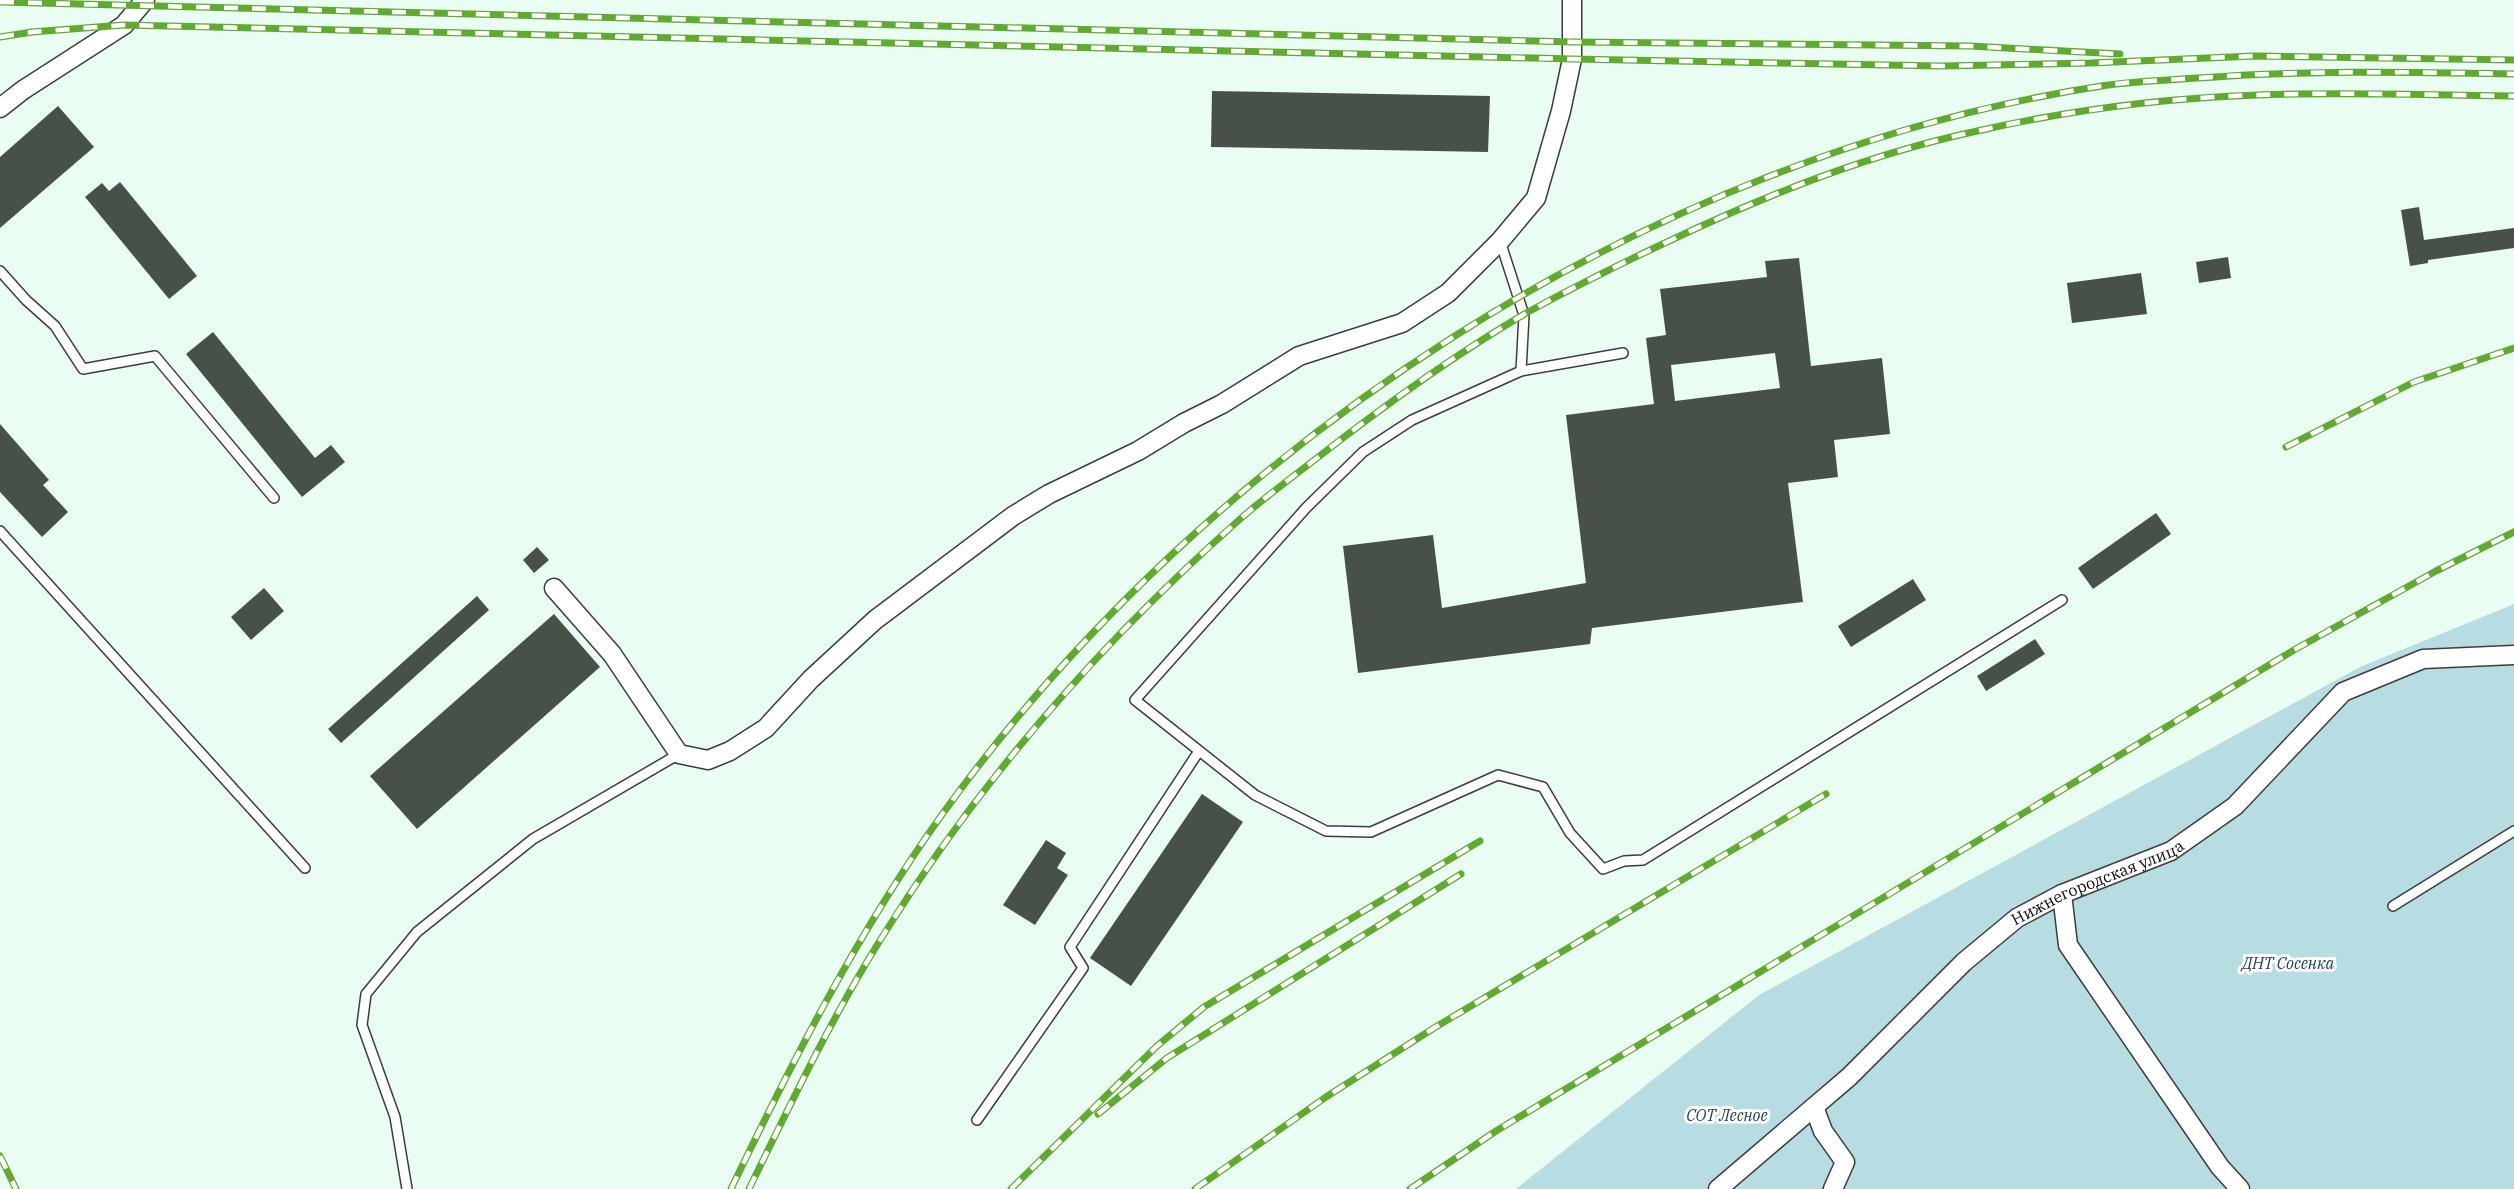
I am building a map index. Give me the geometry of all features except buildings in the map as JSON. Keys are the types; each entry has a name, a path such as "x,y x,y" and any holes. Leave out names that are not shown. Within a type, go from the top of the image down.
{"street":[{"path":"0,108 23,90 124,25 146,0"},
{"path":"554,588 612,654 678,754 708,760 730,751 766,728 811,679 875,620 1022,510 1049,494 1138,452 1184,423 1222,405 1299,356 1402,323 1448,293 1500,241 1536,198 1561,111 1572,60 1572,0"},
{"name":"Нижнегородская улица","path":"1718,1189 1849,1077 1964,962 2017,918 2062,894 2171,851 2235,806 2343,692 2423,659 2514,654"},
{"path":"2062,894 2068,945 2220,1167 2240,1189"},
{"path":"1814,1107 1823,1131 1845,1162 1833,1189"}],"lane":[{"path":"1500,241 1524,315 1521,371"},
{"path":"0,271 26,300 56,326 83,369 155,356 274,498"},
{"path":"1623,353 1521,371 1412,420 1363,452 1306,508 1135,700 1255,795 1326,831 1371,832 1498,775 1543,788 1570,833 1602,869 1623,861 1643,860 2062,600"},
{"path":"0,531 305,868"},
{"path":"977,1120 1083,968 1070,947 1199,751"},
{"path":"407,1189 395,1117 362,1024 366,994 417,932 533,839 678,754"},
{"path":"2393,906 2514,831"}],"green space":[{"name":"ДНТ Сосенка","path":"2514,604 2514,1189 1516,1189 1759,995 2360,667"}],"railway":[{"path":"0,2 1573,42 1970,46 2120,54"},
{"path":"0,37 32,32 124,25 1940,66 2091,63 2254,56 2514,60"},
{"path":"731,1189 803,1045 882,905 941,816 1049,681 1172,554 1308,439 1454,336 1609,248 1771,176 1938,121 2108,85 2141,82 2237,75 2316,73 2514,74"},
{"path":"749,1189 827,1033 879,942 957,827 1043,718 1138,616 1248,512 1394,400 1500,328 1632,259 1743,207 1861,163 1941,139 2084,111 2154,102 2258,95 2514,96"},
{"path":"2286,447 2414,382 2514,348"},
{"path":"1410,1189 1496,1131 2294,650 2436,571 2514,532"},
{"path":"1195,1189 1326,1097 1434,1028 1826,794"},
{"path":"1011,1189 1157,1046 1204,1007 1480,841"},
{"path":"1098,1114 1167,1058 1461,874"},
{"path":"0,1156 16,1189"}],"park label":[{"name":"СОТ Лесное","path":"1727,1115"}]}
